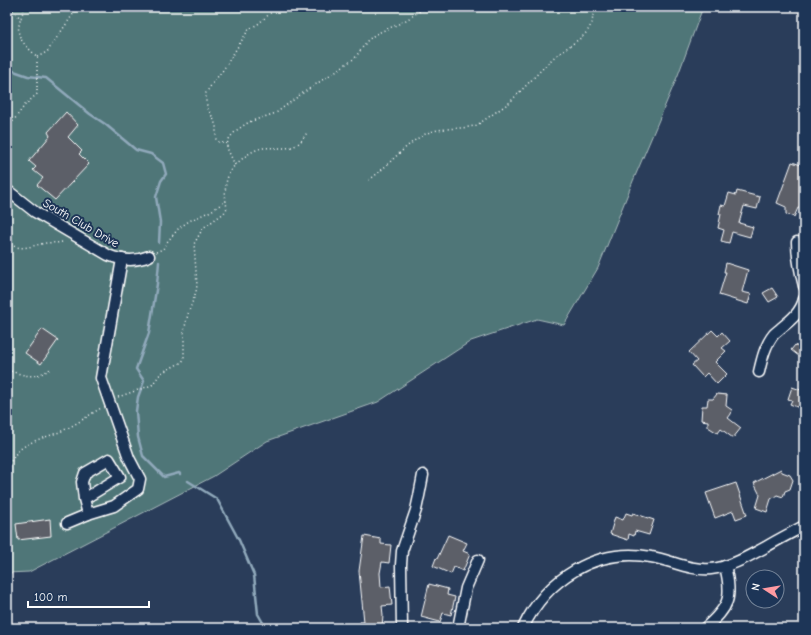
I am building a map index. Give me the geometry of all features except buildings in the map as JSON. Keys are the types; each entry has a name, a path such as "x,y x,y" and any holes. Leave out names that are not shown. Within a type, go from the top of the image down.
{"street":[{"name":"South Club Drive","path":"7,190 35,212 108,255 116,258 135,260 149,256"},
{"path":"804,244 797,242 797,254 804,286"},
{"path":"67,523 88,514 114,506 138,490 140,480 130,458 101,378 122,259"},
{"path":"759,372 764,352 769,342 774,334 795,316 801,308 804,299"},
{"path":"402,628 402,551 416,510 423,475"},
{"path":"84,499 88,514"},
{"path":"522,628 535,606 556,583 567,574 598,560 611,557 638,555 662,559 687,567 710,569 738,562 804,526"},
{"path":"458,628 466,588 478,560"},
{"path":"705,628 720,614 727,603 729,580 725,566"}],"path":[{"path":"10,7 21,19"},
{"path":"7,127 12,124 25,105 37,94 37,56 24,43 19,33 24,9 30,7"},
{"path":"37,56 47,52 78,7"},
{"path":"227,144 219,142 216,139 216,127 208,109 206,93 223,70 249,29 258,24 279,7"},
{"path":"235,165 227,148 227,144 230,137 237,130 249,122 276,113 355,58 367,41 373,36 403,22 426,7"},
{"path":"369,180 419,138 444,129 471,127 509,103 553,58 587,32 592,23 592,7"},
{"path":"7,468 12,459 25,446 66,430 103,407 114,398 152,385 161,373 182,362 184,358 184,331 197,285 194,244 203,228 224,213 227,208 225,187 229,173 235,165 255,150 267,147 291,147 298,143 307,134"},
{"path":"164,249 167,242 179,228 226,201"},
{"path":"7,242 19,248 28,248 46,243 59,243 66,239 81,239"},
{"path":"7,370 24,375 35,376 52,368"}],"green space":[{"path":"7,7 703,7 678,75 598,268 564,325 537,319 471,341 378,402 267,441 214,476 29,572 7,573"}],"waterway":[{"path":"7,69 28,76 46,78 136,150 151,154 163,163 166,174 161,181 156,197 160,222 159,243"},
{"path":"159,262 149,333 136,369 144,381 138,397 136,411 138,437 143,456 164,477 180,474"},
{"path":"188,481 217,499 239,540 254,575 258,614 266,628"}]}
